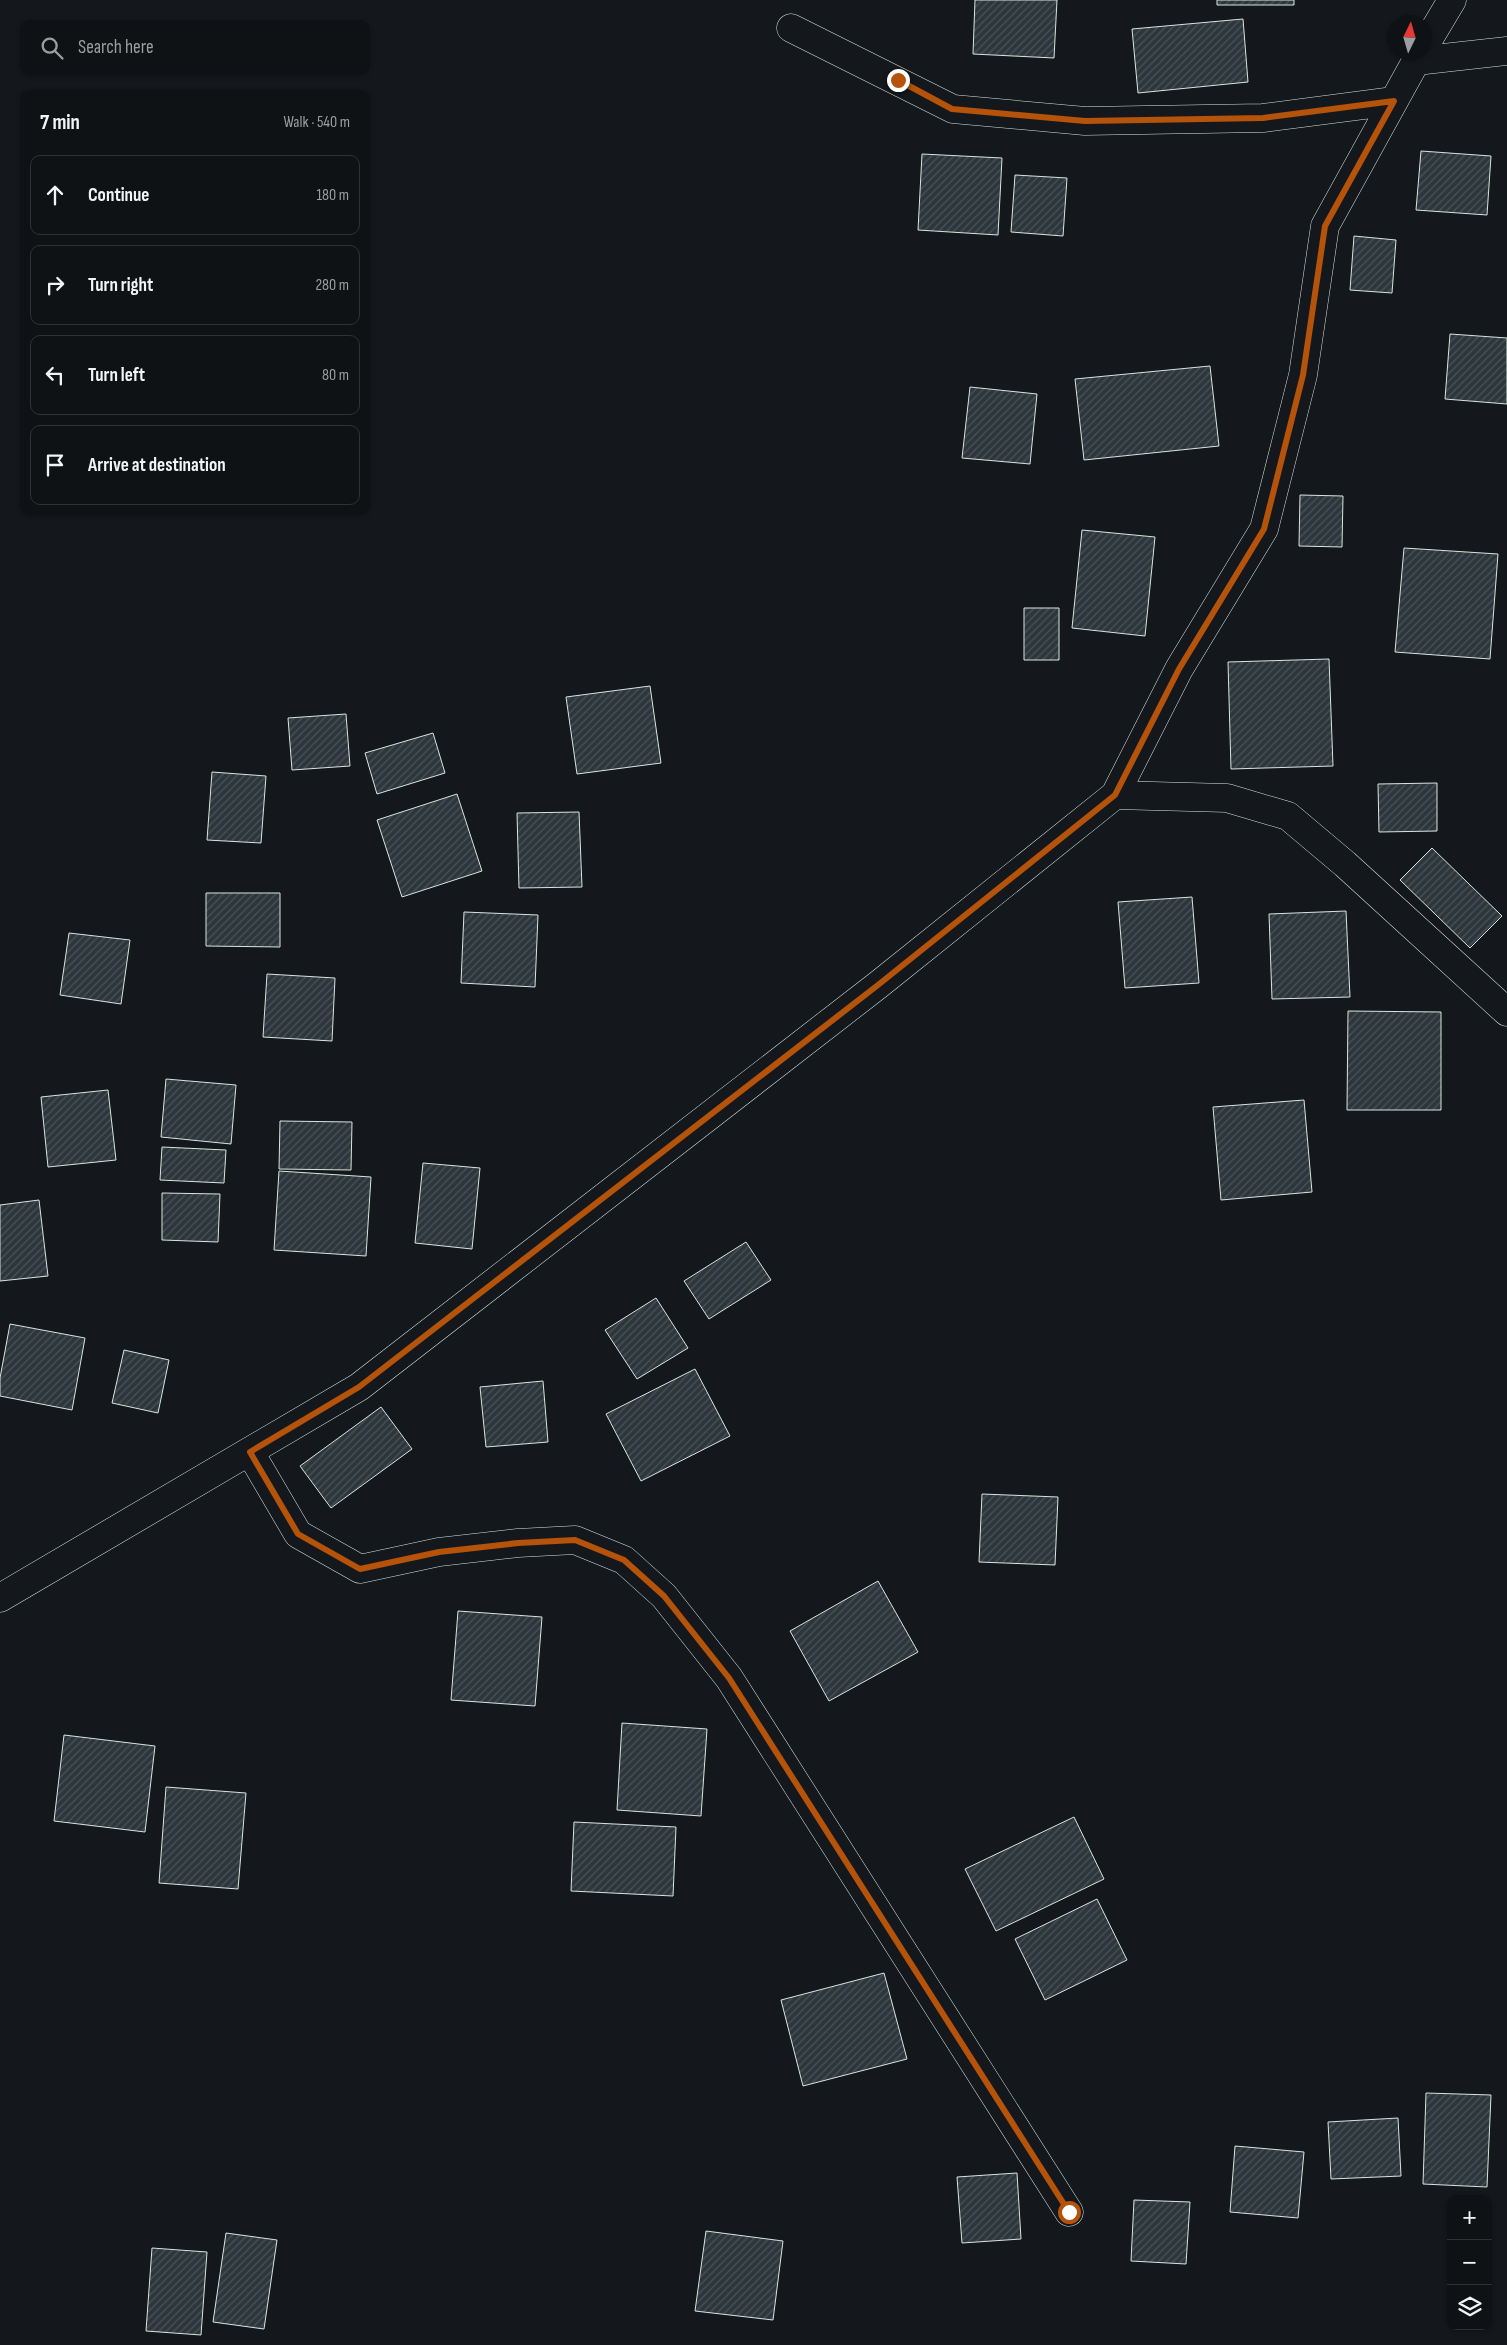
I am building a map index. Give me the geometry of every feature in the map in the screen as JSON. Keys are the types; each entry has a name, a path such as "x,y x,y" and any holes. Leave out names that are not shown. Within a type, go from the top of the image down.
{"street":[{"path":"1432,34 1452,0"},
{"path":"791,28 952,109 1085,121 1263,118 1394,101"},
{"path":"1432,53 1507,51"},
{"path":"0,1598 359,1387 878,985 1115,795 1179,669 1264,529 1303,375 1325,226 1417,60"},
{"path":"1115,795 1227,798 1288,816 1345,864 1507,1012"},
{"path":"250,1452 298,1534 360,1569 439,1552 518,1543 575,1540 624,1560 664,1596 729,1678 1069,2212"}],"building":[{"path":"975,0 1057,0 1054,58 973,54"},
{"path":"1217,0 1294,0 1294,5 1217,5"},
{"path":"1243,19 1248,82 1138,93 1132,29"},
{"path":"1421,151 1491,156 1487,215 1416,210"},
{"path":"922,154 1002,158 998,235 918,230"},
{"path":"1015,175 1067,178 1063,236 1011,232"},
{"path":"1354,236 1396,240 1392,293 1350,290"},
{"path":"1450,334 1507,338 1507,404 1445,399"},
{"path":"1210,366 1219,446 1084,460 1075,379"},
{"path":"970,387 1037,394 1030,464 962,458"},
{"path":"1300,495 1343,496 1342,547 1299,546"},
{"path":"1082,530 1155,537 1145,636 1072,628"},
{"path":"1404,548 1498,554 1490,659 1395,652"},
{"path":"1024,608 1059,608 1059,660 1024,660"},
{"path":"1329,659 1333,766 1231,769 1228,662"},
{"path":"650,686 661,763 577,774 566,697"},
{"path":"346,714 350,766 292,770 288,718"},
{"path":"433,733 445,773 377,794 365,753"},
{"path":"212,772 266,776 261,843 207,840"},
{"path":"1437,783 1437,831 1379,832 1378,784"},
{"path":"457,794 482,871 402,897 377,820"},
{"path":"579,812 582,887 519,888 517,813"},
{"path":"1432,848 1502,916 1470,948 1400,880"},
{"path":"206,893 280,893 280,947 206,946"},
{"path":"1192,897 1199,983 1125,988 1118,902"},
{"path":"1346,911 1350,997 1272,999 1269,914"},
{"path":"464,912 538,915 535,987 461,983"},
{"path":"69,933 130,940 121,1004 60,995"},
{"path":"267,974 335,978 332,1041 263,1037"},
{"path":"1348,1011 1441,1012 1441,1110 1347,1110"},
{"path":"166,1079 236,1085 231,1144 161,1137"},
{"path":"108,1090 116,1160 48,1167 41,1097"},
{"path":"1304,1100 1312,1192 1221,1200 1213,1107"},
{"path":"280,1121 352,1122 351,1170 279,1169"},
{"path":"162,1147 226,1150 224,1183 160,1180"},
{"path":"423,1163 480,1168 472,1249 415,1243"},
{"path":"279,1171 371,1177 366,1256 274,1250"},
{"path":"162,1193 220,1194 218,1242 162,1240"},
{"path":"39,1200 48,1276 0,1281 0,1205"},
{"path":"746,1242 771,1280 709,1319 684,1281"},
{"path":"656,1298 688,1348 637,1379 605,1330"},
{"path":"10,1324 85,1338 72,1410 0,1396 0,1378"},
{"path":"124,1350 169,1360 158,1413 112,1403"},
{"path":"695,1369 730,1436 641,1481 606,1414"},
{"path":"543,1381 548,1442 486,1447 480,1387"},
{"path":"381,1407 412,1449 331,1508 300,1466"},
{"path":"982,1494 1058,1497 1055,1565 979,1562"},
{"path":"878,1581 918,1652 829,1701 790,1631"},
{"path":"458,1611 542,1617 535,1706 451,1700"},
{"path":"622,1723 707,1729 701,1816 617,1810"},
{"path":"64,1735 155,1746 145,1832 54,1821"},
{"path":"166,1787 246,1793 238,1889 159,1883"},
{"path":"1074,1817 1104,1879 996,1931 965,1869"},
{"path":"574,1822 676,1827 673,1896 571,1891"},
{"path":"1097,1899 1127,1960 1045,2000 1015,1939"},
{"path":"884,1973 907,2059 803,2086 781,2000"},
{"path":"1426,2093 1491,2095 1487,2187 1423,2184"},
{"path":"1398,2118 1401,2176 1331,2179 1328,2122"},
{"path":"1235,2146 1304,2152 1298,2218 1230,2212"},
{"path":"1017,2173 1021,2239 962,2243 957,2177"},
{"path":"1134,2200 1190,2202 1186,2264 1131,2261"},
{"path":"706,2231 783,2241 773,2320 695,2311"},
{"path":"226,2233 277,2240 264,2329 213,2322"},
{"path":"152,2248 207,2252 201,2335 146,2331"}],"route":[{"path":"898,80 952,109 1085,121 1263,118 1394,101 1325,226 1303,375 1264,529 1179,669 1115,795 878,985 359,1387 250,1452 298,1534 360,1569 439,1552 518,1543 575,1540 624,1560 664,1596 729,1678 1069,2212"}]}
